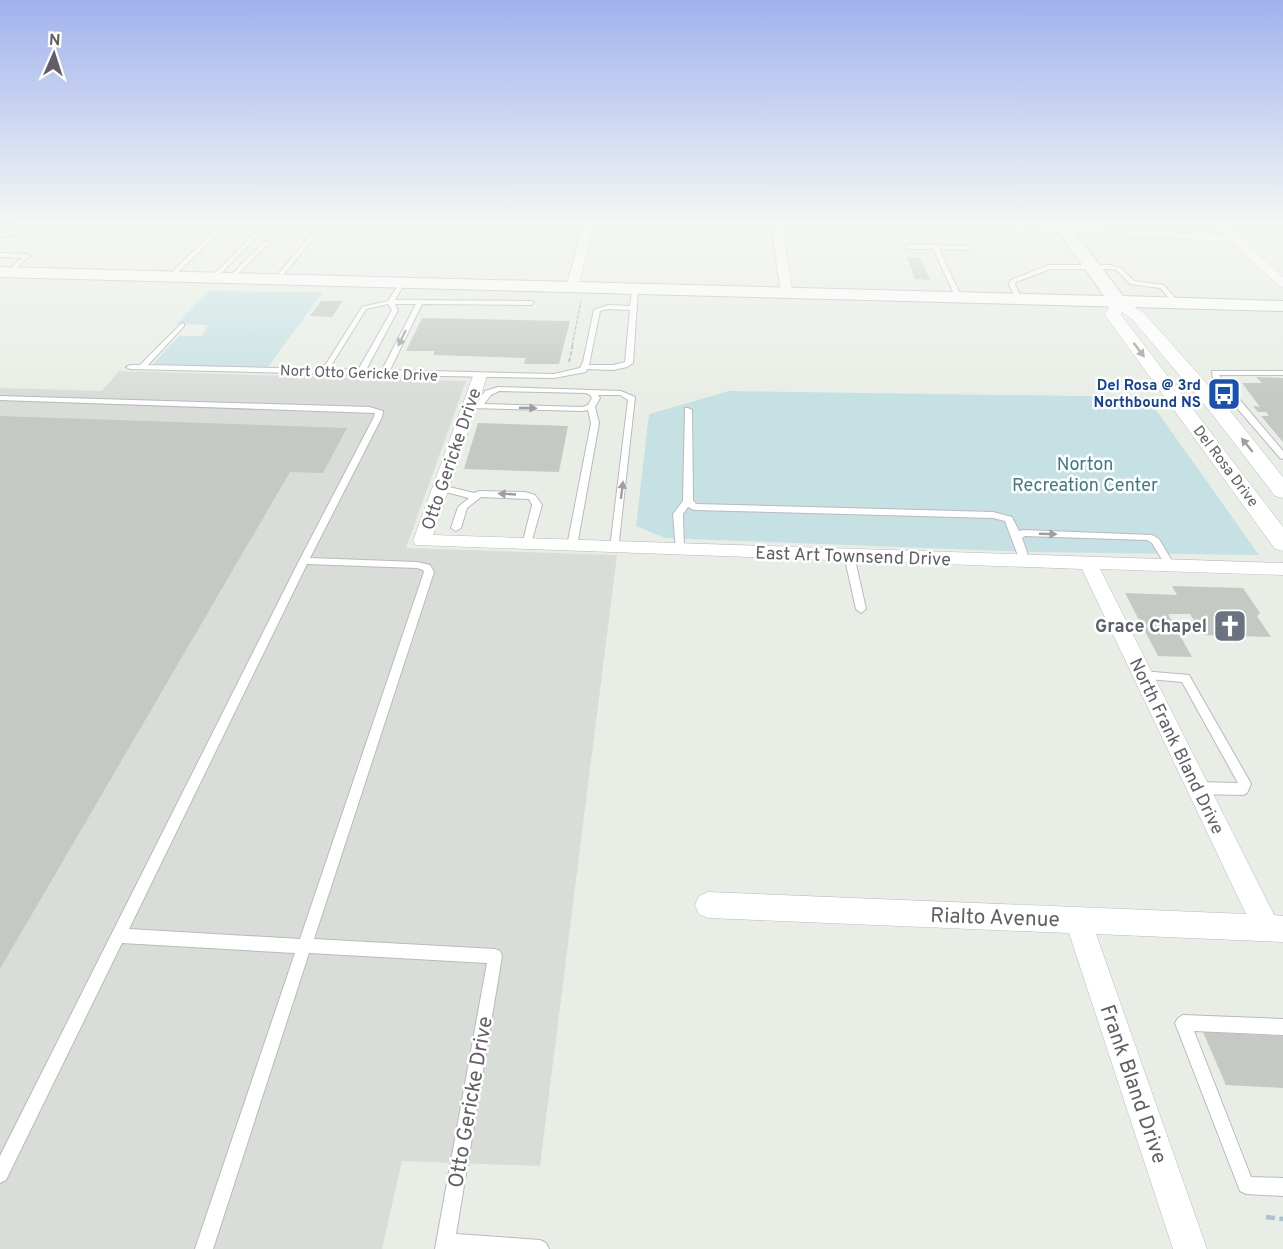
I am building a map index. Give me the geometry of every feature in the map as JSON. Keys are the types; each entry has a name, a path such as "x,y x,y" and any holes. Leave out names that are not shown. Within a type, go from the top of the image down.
{"main road":[{"path":"288,280 402,283 576,294 635,290 1283,306"},
{"path":"1102,280 1118,302"}],"street":[{"path":"576,294 578,280"},
{"path":"785,280 787,294"},
{"name":"Del Rosa Drive","path":"1283,491 1274,470 1138,316 1118,302 1113,315 1283,543"},
{"name":"Otto Gericke Drive","path":"422,542 474,406 480,376"},
{"path":"1184,411 1213,432 1237,461 1254,468 1274,470"},
{"name":"East Art Townsend Drive","path":"422,542 1283,570"},
{"name":"North Frank Bland Drive","path":"1088,563 1198,788 1274,929"},
{"name":"Rialto Avenue","path":"708,905 1274,929"},
{"name":"Frank Bland Drive","path":"1078,920 1190,1249"}],"lane":[{"path":"951,280 959,298"},
{"path":"1015,280 1012,285 1019,299"},
{"path":"1130,280 1134,284 1162,286 1176,303"},
{"path":"390,302 402,283"},
{"name":"Nort Otto Gericke Drive","path":"130,367 554,376 576,373 585,367 622,366 629,363 635,290"},
{"path":"360,373 395,309 390,302"},
{"path":"321,372 329,365 364,308 390,302 531,303"},
{"path":"384,374 420,302"},
{"path":"585,367 597,310 608,307 633,308"},
{"path":"142,367 182,325"},
{"path":"1283,373 1215,373 1216,378 1283,456"},
{"path":"474,406 488,393 498,389 621,393 632,399 615,548"},
{"path":"474,406 582,409 595,403 596,398 593,393"},
{"path":"0,398 379,411 0,1174"},
{"path":"572,546 594,423 591,406"},
{"path":"679,550 678,514 688,501 688,410"},
{"path":"441,488 474,496"},
{"path":"456,528 463,507 474,496 484,493 525,495 532,497 537,505 527,545"},
{"path":"688,501 694,507 993,515 1009,519 1025,561"},
{"path":"1017,537 1023,533 1149,537 1156,541 1170,566"},
{"path":"849,555 861,609"},
{"path":"204,1249 429,572 427,567 417,565 304,561"},
{"path":"1142,675 1185,678 1245,784 1243,789 1198,788"},
{"path":"117,936 304,945"},
{"name":"Otto Gericke Drive","path":"304,945 495,956 445,1246"},
{"path":"1283,1027 1184,1023 1246,1185 1283,1187"},
{"path":"445,1246 540,1249"}],"path":[{"path":"568,366 576,294"},
{"path":"1266,1217 1283,1219"}],"shaded area":[{"path":"119,371 466,381 406,548 617,555 540,1166 402,1161 382,1249 0,1249 0,388 102,391"}],"green space":[{"path":"209,291 323,292 267,368 153,364 179,336 202,336 208,325 176,324"},
{"name":"Norton Recreation Center","path":"729,391 1147,397 1259,555 1034,552 665,538 636,526 649,414"}],"building":[{"path":"321,301 343,301 332,317 310,316"},
{"path":"422,318 570,321 559,364 524,364 526,358 434,355 434,351 406,351"},
{"path":"1256,377 1283,378 1283,442 1261,416 1269,416 1266,412 1258,412 1253,406 1260,407 1242,383 1262,383"},
{"path":"0,416 347,428 323,473 290,472 0,969"},
{"path":"478,423 568,426 559,472 464,469"},
{"name":"Grace Chapel","path":"1172,586 1243,588 1260,613 1257,616 1271,637 1203,635 1190,614 1168,614 1192,657 1158,656 1125,593 1177,595"},
{"path":"1203,1032 1283,1036 1283,1088 1226,1085"}],"place":[{"name":"Del Rosa @ 3rd Northbound NS","path":"1224,394"},
{"name":"Grace Chapel","path":"1230,626"}]}
